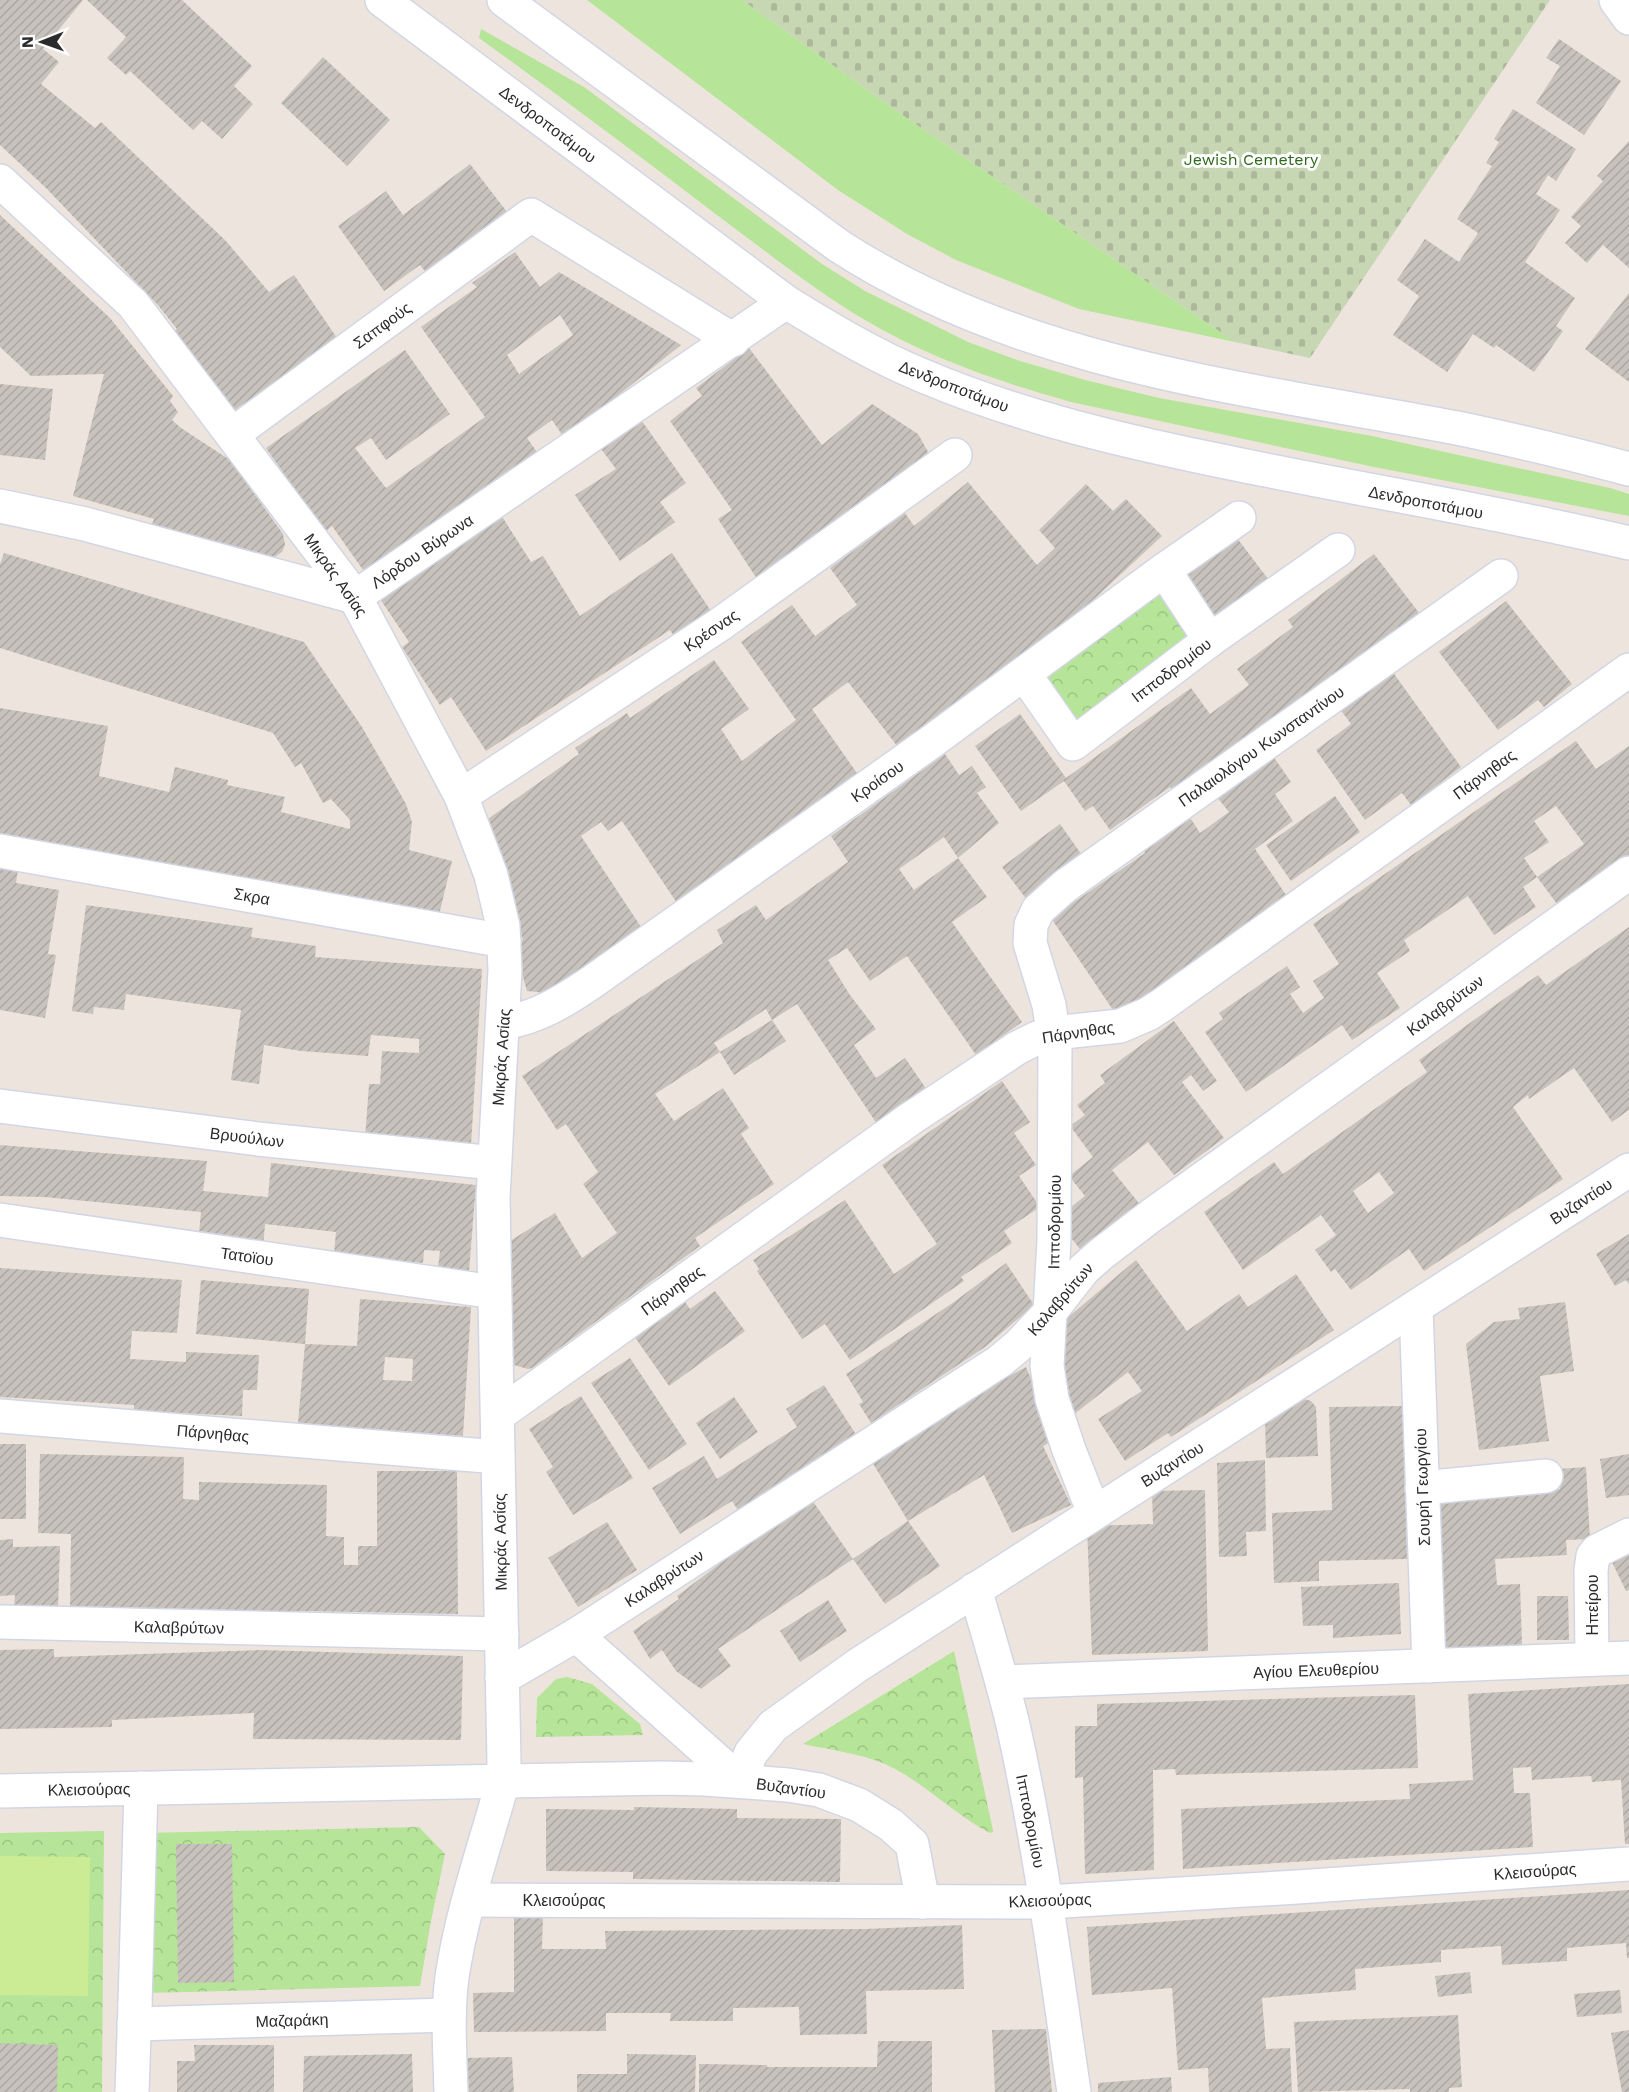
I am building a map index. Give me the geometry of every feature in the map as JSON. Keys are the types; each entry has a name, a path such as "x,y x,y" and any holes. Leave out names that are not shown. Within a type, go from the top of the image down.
{"street":[{"name":"Δενδροποτάμου","path":"382,0 786,302 868,351 921,376 1073,427 1115,438 1629,543"},
{"path":"504,0 839,246 876,270 943,303 1037,337 1140,367 1542,446 1629,469"},
{"path":"1616,0 1629,18"},
{"name":"Μικράς Ασίας","path":"0,181 133,304 355,597 461,796 491,875 500,910 504,941 503,1023 492,1198 498,1415 503,1781 469,1900 452,1977 449,2015 451,2092"},
{"name":"Σαπφούς","path":"233,434 531,215 733,339"},
{"name":"Λόρδου Βύρωνα","path":"0,506 85,524 355,597 786,302"},
{"name":"Κρέσνας","path":"461,796 718,625 955,455"},
{"name":"Κροίσου","path":"503,1023 526,1019 543,1012 586,987 1025,675 1164,570 1239,518"},
{"name":"Ιπποδρομίου","path":"1025,675 1073,744 1210,640 1338,550"},
{"path":"1164,570 1210,640"},
{"name":"Παλαιολόγου Κωνσταντίνου","path":"1031,925 1038,910 1065,886 1501,576"},
{"name":"Πάρνηθας","path":"498,1415 920,1113 1017,1048 1054,1033 1120,1026 1162,1005 1629,670"},
{"name":"Σκρα","path":"0,850 504,941"},
{"name":"Καλαβρύτων","path":"502,1678 576,1635 1000,1361 1018,1346 1050,1311 1084,1269 1109,1248 1629,873"},
{"name":"Ιπποδρομίου","path":"1031,925 1032,952 1049,1005 1054,1033 1056,1092 1054,1228 1047,1349 1050,1389 1069,1450 1094,1513"},
{"name":"Βρυούλων","path":"0,1106 258,1139 494,1163"},
{"name":"Βυζαντίου","path":"740,1781 751,1753 773,1726 858,1665 1629,1170"},
{"name":"Τατοϊου","path":"0,1220 494,1292"},
{"name":"Σουρή Γεωργίου","path":"1416,1308 1429,1666"},
{"name":"Πάρνηθας","path":"0,1416 498,1456"},
{"path":"1422,1488 1546,1476"},
{"name":"Ηπείρου","path":"1592,1659 1593,1556 1597,1551 1629,1534"},
{"name":"Ιπποδρομίου","path":"975,1589 1013,1725 1047,1902 1074,2092"},
{"name":"Καλαβρύτων","path":"0,1623 502,1634"},
{"name":"Βυζαντίου","path":"576,1635 740,1781"},
{"name":"Αγίου Ελευθερίου","path":"1002,1682 1629,1658"},
{"name":"Βυζαντίου","path":"503,1781 664,1778 740,1781 819,1790 859,1805 891,1825 912,1844 923,1902"},
{"name":"Κλεισούρας","path":"0,1791 503,1781"},
{"path":"132,2092 141,1788"},
{"name":"Κλεισούρας","path":"469,1900 1047,1902 1629,1864"},
{"name":"Μαζαράκη","path":"135,2014 449,2015"}],"green space":[{"path":"587,0 742,0 898,112 1235,342 1079,309 956,260 907,234 838,190"},
{"name":"Jewish Cemetery","path":"742,0 1550,0 1310,358 1235,342 898,112"},
{"path":"481,29 584,87 822,264 865,291 968,342 1017,360 1085,380 1159,398 1372,436 1610,488 1629,494 1629,516 1374,467 1071,402 965,368 889,334 806,282 479,38"},
{"path":"1164,570 1210,640 1073,744 1025,675"},
{"path":"954,1651 993,1830 990,1833 963,1817 912,1779 885,1764 855,1754 803,1744"},
{"path":"567,1677 592,1684 640,1724 643,1735 536,1737 537,1698 556,1679"},
{"path":"419,1827 445,1854 420,1986 147,1993 146,1833"},
{"path":"104,1831 102,2092 0,2092 0,1833"},
{"path":"0,1856 90,1857 88,1996 0,1995"}],"building":[{"path":"0,0 83,0 43,49 59,62 41,84 95,128 101,122 226,241 269,292 294,275 337,338 226,416 210,379 190,351 184,355 169,336 177,329 157,304 46,188 0,145"},
{"path":"87,0 182,0 252,66 234,86 253,104 222,139 202,121 193,130 130,71 126,75 107,58 126,37"},
{"path":"1559,39 1621,81 1584,135 1536,103 1560,66 1546,58"},
{"path":"323,57 390,120 347,166 281,103"},
{"path":"1513,109 1576,149 1556,181 1548,175 1536,194 1560,210 1525,262 1575,298 1556,326 1563,331 1534,372 1496,345 1494,348 1473,334 1447,372 1393,335 1419,296 1397,280 1425,239 1459,262 1478,233 1457,219 1492,166 1486,163 1499,142 1494,139"},
{"path":"1629,141 1629,268 1603,245 1587,263 1565,243 1581,226 1571,217 1603,181 1597,176"},
{"path":"470,164 507,212 428,275 420,265 384,291 338,226 386,191 403,215"},
{"path":"0,215 110,318 173,396 170,401 178,412 172,420 230,460 283,534 285,545 282,552 270,560 151,527 154,519 73,496 104,374 31,376 0,347"},
{"path":"515,252 540,287 559,272 681,345 616,397 621,403 567,442 552,420 527,438 539,455 368,577 332,526 325,532 266,448 405,350 450,414 386,460 371,438 355,448 386,488 485,417 421,327 477,287 472,283","holes":["560,315 573,335 519,374 507,355"]},
{"path":"1629,293 1629,382 1585,349"},
{"path":"749,348 822,445 872,404 918,434 931,457 757,579 718,519 732,510 670,421 702,396 696,388"},
{"path":"0,384 53,389 45,460 0,455"},
{"path":"639,417 686,483 660,502 675,522 620,561 575,495 616,469 599,446"},
{"path":"968,482 1037,565 1055,548 1039,530 1086,484 1113,511 1126,499 1162,536 1078,614 904,755 848,682 812,709 861,779 683,912 622,821 608,831 601,822 581,836 645,933 555,994 527,991 514,945 523,940 485,821 579,754 575,748 627,713 630,718 714,660 749,709 721,729 742,761 796,720 741,642 792,605 815,636 857,605 830,568 905,513 914,526"},
{"path":"501,515 531,562 543,556 580,616 672,553 711,611 674,636 670,630 486,751 451,697 440,705 402,647 409,642 378,596"},
{"path":"1237,538 1274,587 1215,632 1177,583"},
{"path":"4,553 304,642 362,727 406,804 412,822 409,850 452,861 438,919 0,836 0,708 108,726 99,776 169,792 175,767 228,780 227,785 285,797 281,812 350,829 350,820 331,799 323,803 301,763 295,767 273,733 0,648 0,564"},
{"path":"1374,554 1426,622 1175,794 1170,787 1110,830 1093,806 1085,811 1064,781 1021,811 975,746 1020,714 1066,778 1191,688 1210,714 1249,685 1237,669 1293,627 1288,620"},
{"path":"1506,601 1572,684 1544,707 1538,700 1498,730 1439,652"},
{"path":"1392,671 1461,767 1411,805 1402,793 1365,820 1316,750 1351,724 1340,709"},
{"path":"1576,741 1596,769 1629,746 1629,859 1560,908 1537,877 1523,887 1536,907 1494,935 1468,896 1404,940 1410,951 1377,973 1400,1008 1352,1040 1342,1025 1246,1092 1205,1032 1223,1019 1219,1013 1287,966 1300,987 1290,994 1303,1013 1324,998 1313,981 1339,964 1313,924","holes":["1556,806 1584,844 1537,877 1524,858 1549,842 1534,821"]},
{"path":"945,754 959,775 972,766 986,787 977,793 999,823 958,858 987,897 952,922 1022,1022 976,1055 907,956 870,981 847,948 828,960 850,995 876,1029 854,1045 876,1078 905,1058 927,1090 877,1124 797,1004 772,1020 766,1009 714,1043 720,1052 655,1094 674,1121 723,1088 749,1128 741,1134 774,1184 695,1238 700,1246 532,1368 514,1365 510,1359 502,1246 555,1213 582,1258 617,1233 583,1184 598,1172 566,1124 557,1130 522,1076 723,943 717,930 756,905 766,920 848,862 831,836","holes":["944,837 958,858 914,890 899,869"]},
{"path":"1273,756 1291,782 1275,794 1293,821 1255,849 1286,895 1117,1016 1051,918 1145,853 1143,848 1189,816 1200,833 1229,812 1216,796"},
{"path":"1335,796 1360,832 1291,881 1266,845"},
{"path":"1060,824 1084,858 1027,900 1002,867"},
{"path":"0,865 18,869 16,883 59,890 48,954 56,955 45,1018 0,1010"},
{"path":"86,905 253,928 251,937 316,946 315,957 482,969 471,1145 365,1139 369,1084 380,1084 382,1051 419,1053 419,1039 371,1035 368,1056 301,1051 264,1045 259,1084 231,1080 241,1010 126,994 124,1010 94,1007 93,1014 72,1011"},
{"path":"1629,927 1629,1110 1612,1122 1574,1068 1529,1099 1528,1095 1513,1107 1563,1179 1424,1271 1409,1249 1351,1290 1335,1269 1331,1272 1315,1250 1336,1235 1321,1215 1243,1270 1204,1212 1274,1162 1283,1174 1427,1072 1419,1060 1538,975 1546,985","holes":["1379,1172 1394,1193 1368,1213 1353,1191"]},
{"path":"772,1020 786,1041 734,1075 720,1052"},
{"path":"1174,1021 1217,1081 1203,1091 1191,1075 1182,1082 1224,1138 1174,1175 1148,1142 1112,1170 1142,1207 1084,1254 1056,1219 1085,1196 1069,1176 1093,1157 1070,1126 1085,1115 1077,1105 1105,1083 1100,1075"},
{"path":"1002,1081 1030,1122 1014,1133 1036,1165 1019,1176 1040,1207 1004,1231 1012,1243 961,1277 964,1281 850,1360 825,1324 802,1339 757,1271 759,1269 753,1260 845,1200 894,1274 937,1244 882,1165"},
{"path":"0,1145 207,1161 203,1191 268,1197 271,1163 476,1185 469,1271 438,1268 440,1251 424,1250 423,1263 334,1254 336,1232 265,1224 263,1248 198,1243 201,1212 44,1197 0,1196"},
{"path":"1629,1234 1629,1284 1626,1280 1615,1286 1596,1254"},
{"path":"1136,1260 1187,1331 1239,1294 1248,1307 1296,1274 1334,1330 1171,1437 1168,1433 1125,1461 1098,1419 1142,1391 1128,1372 1064,1422 1057,1397 1066,1319"},
{"path":"1006,1263 1034,1305 985,1347 871,1423 859,1404 863,1402 846,1374 954,1302"},
{"path":"0,1268 182,1280 177,1333 132,1331 130,1359 186,1362 186,1352 259,1355 257,1390 243,1390 242,1416 179,1413 179,1422 134,1420 134,1405 0,1397"},
{"path":"201,1280 309,1289 305,1344 196,1334"},
{"path":"715,1291 745,1331 669,1386 634,1336 683,1299 690,1309"},
{"path":"360,1299 471,1307 463,1436 298,1423 305,1344 357,1346","holes":["385,1357 413,1359 412,1381 383,1380"]},
{"path":"1565,1302 1574,1371 1540,1376 1549,1441 1479,1450 1466,1344 1494,1322 1520,1319 1518,1308"},
{"path":"630,1358 687,1444 649,1470 591,1383"},
{"path":"1026,1367 1056,1439 1043,1446 1071,1505 1012,1533 984,1475 908,1521 872,1462 925,1430 972,1395"},
{"path":"824,1385 857,1436 740,1513 732,1501 680,1534 652,1488 704,1456 717,1479 797,1427 786,1409"},
{"path":"581,1396 633,1478 573,1515 546,1472 553,1467 529,1429"},
{"path":"734,1397 758,1432 720,1459 696,1423"},
{"path":"1301,1398 1311,1401 1316,1407 1318,1456 1266,1458 1265,1419"},
{"path":"1404,1406 1407,1559 1319,1561 1319,1581 1274,1583 1272,1513 1332,1510 1329,1407"},
{"path":"0,1444 26,1444 26,1519 0,1519"},
{"path":"40,1454 184,1457 183,1499 199,1500 199,1482 327,1485 326,1536 344,1537 344,1565 358,1565 358,1546 377,1546 377,1471 457,1471 458,1614 304,1611 250,1611 250,1614 70,1612 71,1534 38,1533"},
{"path":"1629,1454 1629,1495 1606,1498 1600,1459"},
{"path":"1265,1460 1266,1531 1246,1532 1247,1556 1219,1557 1217,1463"},
{"path":"1586,1467 1590,1539 1566,1540 1567,1555 1495,1559 1497,1585 1520,1584 1522,1645 1445,1648 1438,1501 1560,1489 1558,1469"},
{"path":"1205,1490 1208,1651 1092,1655 1087,1526 1153,1524 1152,1491"},
{"path":"812,1500 853,1559 718,1649 731,1666 701,1689 676,1671 662,1650 650,1659 633,1631 679,1599 677,1596 722,1562"},
{"path":"908,1521 940,1566 885,1604 853,1559"},
{"path":"607,1522 637,1570 578,1607 548,1558"},
{"path":"13,1539 13,1547 60,1546 58,1609 14,1609 15,1595 0,1596 0,1540"},
{"path":"1629,1548 1629,1590 1626,1591 1610,1558"},
{"path":"1399,1583 1401,1634 1333,1638 1333,1625 1303,1626 1301,1587"},
{"path":"1537,1596 1568,1596 1569,1640 1537,1640"},
{"path":"828,1600 847,1631 800,1662 780,1631"},
{"path":"54,1649 54,1657 261,1650 463,1656 461,1740 253,1739 254,1713 112,1720 112,1727 0,1729 0,1650"},
{"path":"1629,1684 1629,1844 1625,1844 1621,1780 1592,1782 1591,1776 1532,1780 1531,1767 1513,1768 1514,1793 1530,1793 1533,1847 1183,1869 1181,1809 1410,1799 1409,1784 1473,1780 1468,1694"},
{"path":"1415,1695 1418,1768 1176,1775 1175,1769 1153,1770 1154,1870 1085,1874 1083,1777 1075,1778 1075,1726 1097,1726 1097,1704"},
{"path":"634,1807 737,1809 737,1818 841,1819 840,1882 633,1879 633,1872 546,1871 546,1809 634,1810"},
{"path":"176,1844 232,1844 234,1982 178,1983"},
{"path":"1629,1890 1629,1958 1627,1958 1626,1943 1567,1948 1567,1961 1502,1965 1501,1946 1441,1950 1441,1962 1355,1969 1356,1990 1262,1998 1266,2049 1290,2048 1292,2092 1209,2092 1208,2068 1178,2070 1172,1988 1092,1995 1087,1927"},
{"path":"514,1913 543,1913 542,1949 606,1949 605,1931 865,1929 962,1925 964,1989 866,1991 867,2034 800,2035 799,2007 733,2008 733,2021 670,2021 671,2013 606,2013 606,2031 474,2032 473,1993 514,1992"},
{"path":"1470,1972 1472,1993 1438,1997 1435,1976"},
{"path":"1620,1990 1622,2013 1577,2017 1574,1994"},
{"path":"1458,2015 1462,2087 1449,2088 1449,2092 1410,2092 1410,2089 1298,2092 1294,2022"},
{"path":"1046,2029 1052,2092 995,2092 992,2030"},
{"path":"1629,2030 1629,2092 1622,2092 1611,2033"},
{"path":"878,2041 932,2041 932,2092 699,2092 699,2064 767,2065 767,2067 877,2067"},
{"path":"0,2043 58,2045 57,2092 0,2092"},
{"path":"194,2045 274,2045 274,2092 177,2092 177,2061 195,2061"},
{"path":"412,2054 413,2092 303,2092 304,2056"},
{"path":"627,2054 696,2055 695,2092 577,2092 577,2074 627,2074"},
{"path":"512,2057 514,2092 463,2092 462,2058"},
{"path":"1171,2077 1172,2092 1098,2092 1098,2083"}]}
